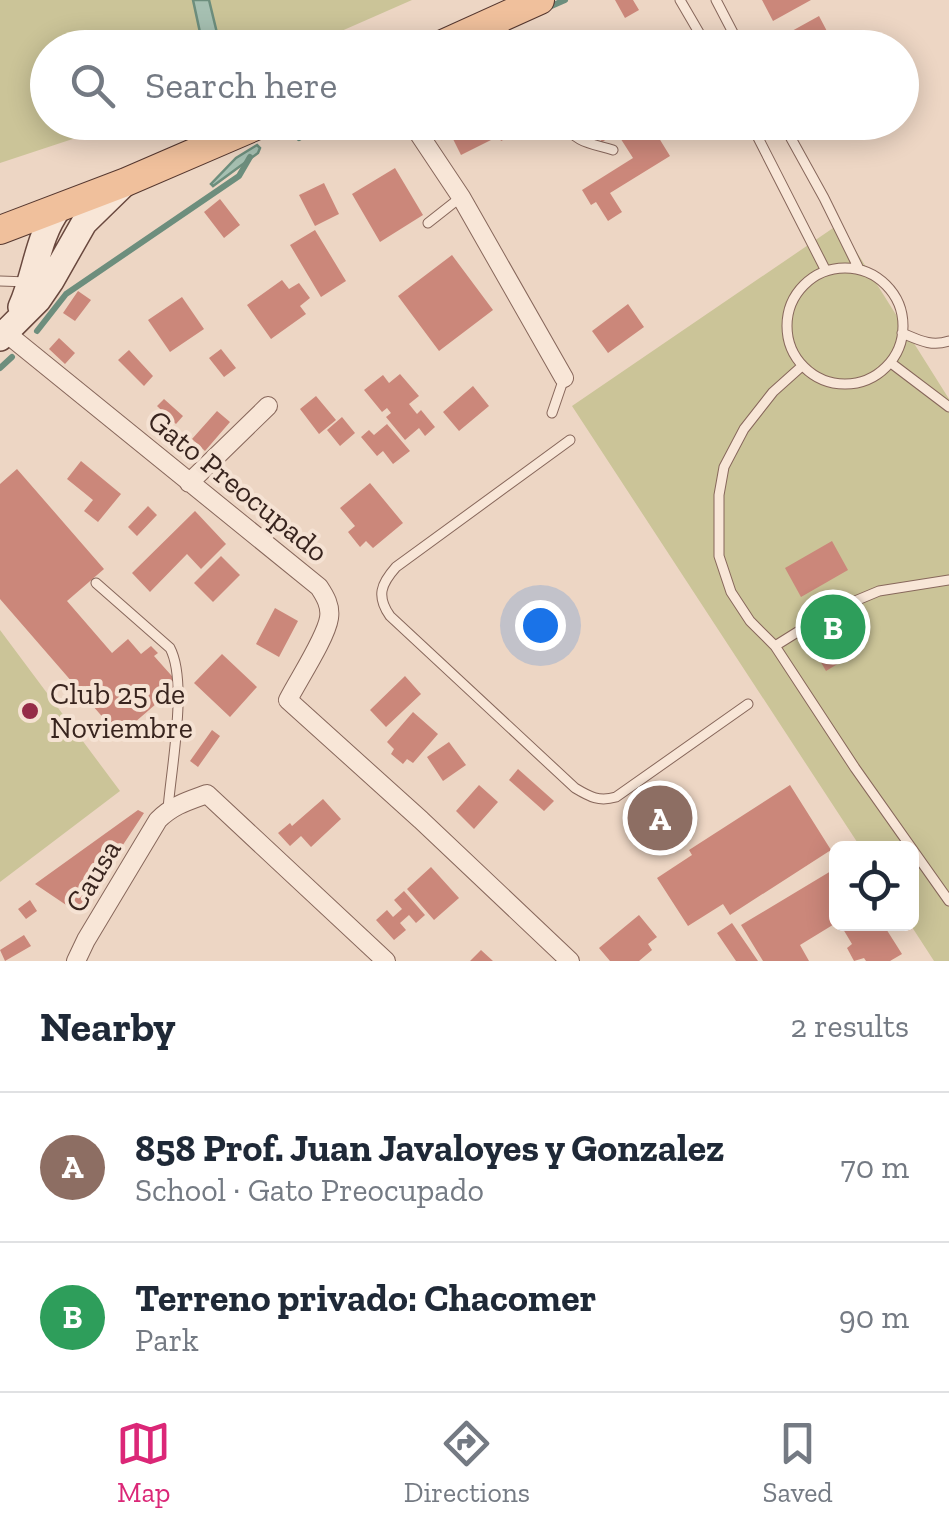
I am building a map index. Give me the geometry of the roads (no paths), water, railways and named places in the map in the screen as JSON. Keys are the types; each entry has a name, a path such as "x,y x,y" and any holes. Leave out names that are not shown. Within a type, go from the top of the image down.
{"main road":[{"path":"473,30 540,0"},
{"path":"0,230 223,140"},
{"path":"7,332 38,300 84,222 126,182"},
{"path":"7,332 31,282 37,251 59,208"}],"street":[{"path":"423,140 461,198 564,378"},
{"name":"Gato Preocupado","path":"7,332 319,586 328,601 329,618 288,700 570,961"},
{"path":"189,483 268,406"},
{"path":"163,815 184,801 207,794 365,954 386,961"},
{"name":"Causa","path":"76,961 163,815"}],"lane":[{"path":"680,0 698,30"},
{"path":"716,0 732,30"},
{"path":"497,19 503,30"},
{"path":"580,140 613,150"},
{"path":"759,140 826,270"},
{"path":"792,140 859,269"},
{"path":"428,223 461,198"},
{"path":"859,269 887,286 902,316 902,333 891,363 878,374 847,385 823,381 802,366 792,352 786,320 790,304 811,278 826,270 859,269"},
{"path":"0,282 31,282"},
{"path":"902,333 927,344 949,341"},
{"path":"891,363 949,407"},
{"path":"802,366 773,392 744,429 724,467 719,495 719,556 730,592 775,646 855,768 945,886 949,901"},
{"path":"552,413 564,378"},
{"path":"570,440 396,567 383,581 381,590 382,604 390,616 575,788 590,797 616,797 748,704"},
{"path":"775,646 831,611 880,591 949,580"},
{"path":"96,583 170,648 174,656 177,690 163,815"}],"waterway":[{"path":"549,7 565,0"},
{"path":"37,331 66,294 239,176 250,157"},
{"path":"0,368 12,357"}],"place":[{"name":"Terreno privado: Chacomer","path":"833,627"},
{"name":"Club 25 de Noviembre","path":"30,711"},
{"name":"858 Prof. Juan Javaloyes y Gonzalez","path":"660,818"}]}
